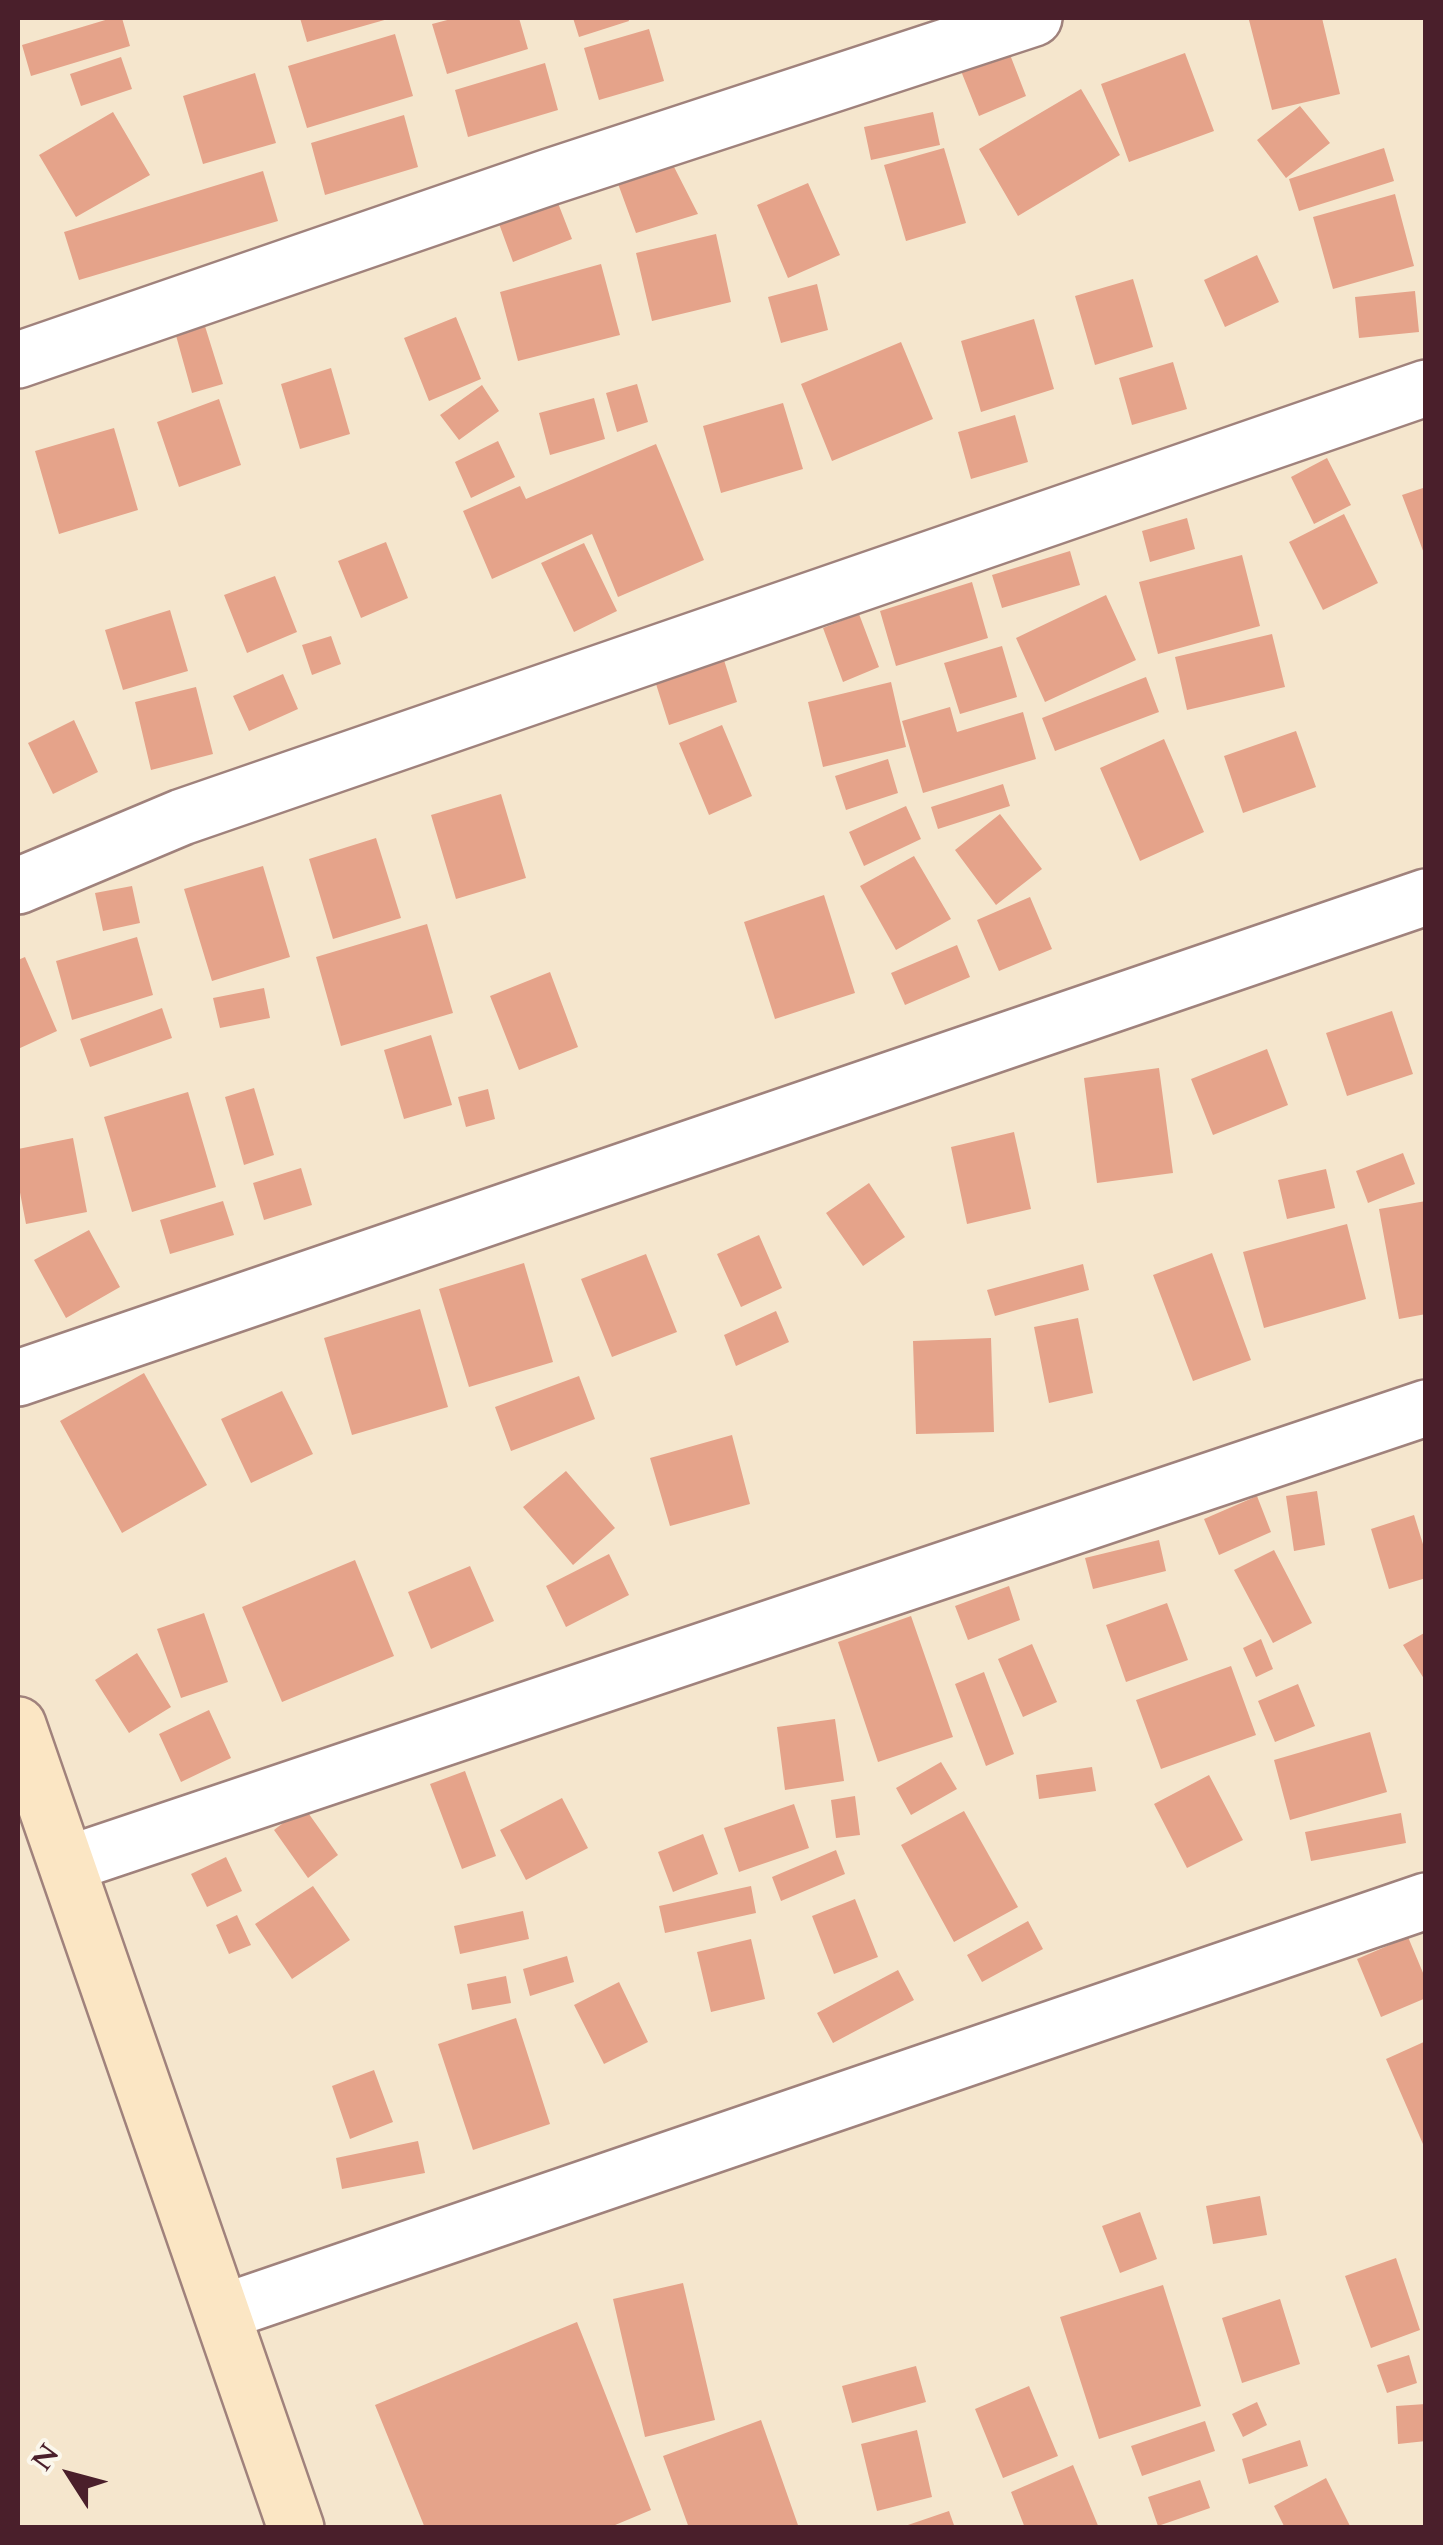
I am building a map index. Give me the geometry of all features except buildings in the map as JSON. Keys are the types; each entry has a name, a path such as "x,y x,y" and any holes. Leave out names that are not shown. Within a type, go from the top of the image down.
{"street":[{"path":"18,360 548,177 1034,18"},
{"path":"18,886 182,817 1426,388"},
{"path":"18,1378 1426,897"},
{"path":"68,1864 1426,1408"},
{"path":"23,1758 68,1864 296,2528"},
{"path":"224,2312 1426,1901"}]}
